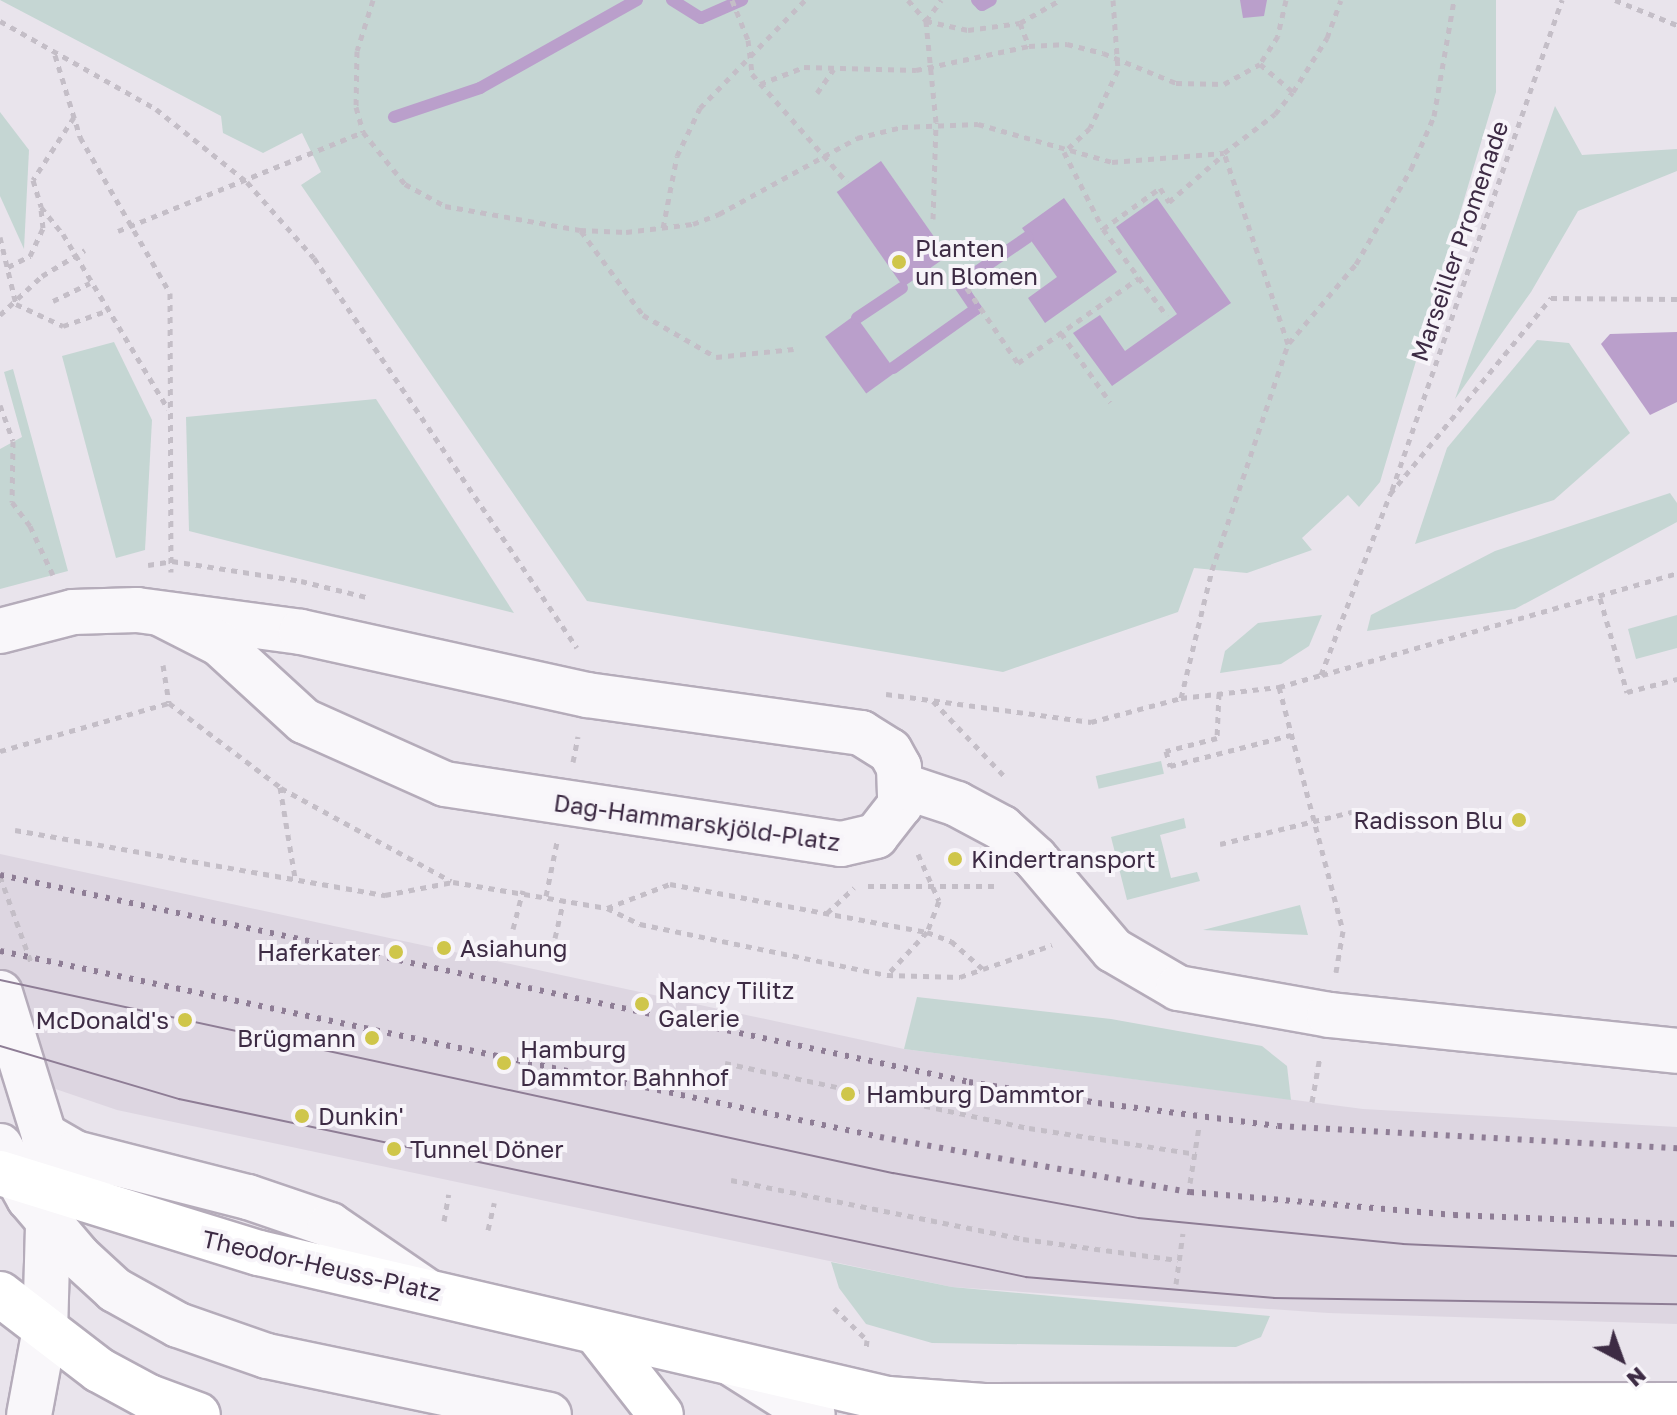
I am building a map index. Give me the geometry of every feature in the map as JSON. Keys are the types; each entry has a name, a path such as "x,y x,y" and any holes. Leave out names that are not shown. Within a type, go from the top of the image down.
{"main road":[{"name":"Theodor-Heuss-Platz","path":"23,1183 231,1246 863,1395 984,1406 1677,1405"},
{"path":"0,1294 99,1370 149,1397 198,1415"},
{"path":"596,1332 661,1415"}],"street":[{"name":"Dag-Hammarskjöld-Platz","path":"0,631 99,608 301,632 590,674 861,733 890,751 896,804 876,836 841,844 445,784 304,721 220,644 164,617"},
{"path":"896,804 957,804 1002,828 1035,858 1113,950 1178,988 1329,1015 1677,1051"},
{"path":"0,993 44,1135 23,1183 45,1329 29,1415"},
{"path":"44,1135 75,1153 248,1197 330,1225 425,1290"},
{"path":"23,1183 115,1290 178,1325 267,1356 549,1415"},
{"path":"733,1365 813,1415"}],"path":[{"path":"373,0 357,51 356,107 363,132 381,160 425,199 580,230 663,228 693,224 760,196 820,157 857,138 936,122 978,124 1064,152 1112,162 1224,153"},
{"path":"732,0 748,40 747,59 760,84 820,157 847,182"},
{"path":"663,228 686,131 747,59 805,0"},
{"path":"908,0 926,21 936,122 933,219"},
{"path":"926,21 968,30 1020,23 1060,0"},
{"path":"1064,152 1090,128 1103,105 1119,58 1113,0"},
{"path":"760,84 785,70 931,67 1029,46 1067,44 1119,58 1156,79 1224,84 1260,64 1278,36 1286,0"},
{"path":"1103,229 1160,188 1169,202 1224,153 1275,114 1293,92 1327,38 1341,0"},
{"path":"1181,698 1212,570 1288,344 1356,264 1411,169 1434,116 1454,0"},
{"name":"Marseiller Promenade","path":"1321,675 1390,494 1562,0"},
{"path":"1615,0 1677,25"},
{"path":"926,21 938,2"},
{"path":"1020,23 1029,46"},
{"path":"2,24 156,109 247,182 314,258 591,669 590,674"},
{"path":"55,54 80,137 170,293 164,617 169,703 280,787 453,882"},
{"path":"1260,64 1293,92"},
{"path":"817,93 835,68"},
{"path":"8,267 30,256 43,228 33,180 74,116"},
{"path":"118,231 247,182 363,132"},
{"path":"1064,152 1103,229 1167,316"},
{"path":"1224,153 1288,344"},
{"path":"41,207 76,256 106,311 168,410"},
{"path":"580,230 643,315 716,357 794,349"},
{"path":"0,237 16,304"},
{"path":"0,315 16,304 42,276 85,250"},
{"path":"960,278 1018,363 1139,278"},
{"path":"53,301 90,283"},
{"path":"1390,494 1551,298 1677,299"},
{"path":"16,304 63,326 106,311"},
{"path":"1061,333 1110,402"},
{"path":"0,405 13,441 12,502 30,526 57,583"},
{"path":"871,692 1091,722 1181,698 1279,687 1600,598 1677,573"},
{"path":"1600,598 1627,692 1677,679"},
{"path":"578,651 590,674"},
{"path":"1279,687 1343,931"},
{"path":"1219,693 1217,738 1166,751 1170,766 1291,735"},
{"path":"932,701 1011,782"},
{"path":"0,751 169,703"},
{"path":"280,787 295,879"},
{"path":"887,975 927,932 939,901 929,869 896,804"},
{"path":"1220,844 1359,810"},
{"path":"15,830 385,895 453,882 523,890 607,908 640,924 887,975 960,977 1053,944"},
{"path":"607,908 670,884 927,932 951,941 983,969"},
{"path":"513,929 523,890"},
{"path":"555,938 564,900"},
{"path":"1321,968 1352,971"},
{"path":"1312,1102 1322,1046"},
{"path":"725,1063 1029,1128 1196,1154"},
{"path":"1190,1183 1199,1127"},
{"path":"731,1180 1023,1239 1178,1260"},
{"path":"444,1221 449,1194"},
{"path":"488,1230 494,1203"},
{"path":"1176,1284 1183,1233"},
{"path":"834,1308 867,1340 865,1359"}],"shaded area":[{"name":"Planten un Blomen","path":"0,0 1496,0 1496,92 1380,482 1359,507 1348,495 1302,538 1312,550 1247,573 1194,568 1178,612 1003,672 587,601 301,185 321,172 302,133 263,153 223,133 221,116"},
{"path":"1240,0 1267,0 1264,16 1243,18"},
{"path":"1555,106 1582,155 1677,149 1677,171 1578,211 1531,292 1455,399"},
{"path":"0,112 29,150 24,249 0,196"},
{"path":"881,161 948,256 903,287 837,192"},
{"path":"1064,198 1117,272 1045,323 1028,298 1057,277 1022,228"},
{"path":"1157,198 1231,303 1112,386 1073,333 1100,315 1125,351 1177,314 1116,227"},
{"path":"855,315 896,372 866,393 825,337"},
{"path":"1677,332 1677,402 1650,415 1601,344 1610,334"},
{"path":"1537,340 1569,343 1630,433 1554,500 1415,544 1447,448"},
{"path":"114,342 152,420 145,550 116,558 62,356"},
{"path":"13,369 68,571 0,589 0,449 22,437 4,372"},
{"path":"376,399 514,613 189,531 186,417"},
{"path":"1670,493 1677,503 1677,522 1515,609 1367,631 1371,615 1495,551"},
{"path":"1322,615 1309,646 1281,664 1220,673 1225,651 1258,623"},
{"path":"1677,615 1677,648 1636,659 1628,629"},
{"path":"1161,761 1164,774 1099,789 1096,776"},
{"path":"1184,818 1186,828 1160,835 1171,878 1197,872 1200,881 1127,900 1111,837"},
{"path":"0,854 904,1049 1363,1109 1677,1127 1677,1324 1328,1313 952,1287 117,1110 0,1070"},
{"path":"1300,905 1308,935 1203,930"},
{"path":"917,997 1111,1019 1262,1046 1287,1066 1291,1100 904,1049"},
{"path":"831,1262 952,1287 1270,1316 1261,1337 1236,1347 932,1343 866,1324 839,1288"}],"waterway":[{"path":"394,117 480,88 637,0"},
{"path":"672,0 701,18 742,0"},
{"path":"977,0 982,5 991,0"},
{"path":"893,368 976,309 959,284 1028,237"},
{"path":"857,318 902,288"}],"tram line":[{"path":"0,980 893,1173 1139,1218 1403,1244 1677,1256"},
{"path":"0,1046 179,1099 1026,1277 1274,1298 1677,1304"}],"railway":[{"path":"0,875 969,1082 1098,1103 1278,1126 1677,1148"},
{"path":"0,951 880,1137 1190,1192 1454,1215 1677,1224"}],"place":[{"name":"Planten un Blomen","path":"899,262"},
{"name":"Radisson Blu","path":"1519,820"},
{"name":"Kindertransport","path":"955,859"},
{"name":"Asiahung","path":"444,948"},
{"name":"Haferkater","path":"396,952"},
{"name":"Nancy Tilitz Galerie","path":"642,1004"},
{"name":"McDonald's","path":"185,1020"},
{"name":"Brügmann","path":"372,1038"},
{"name":"Hamburg Dammtor Bahnhof","path":"504,1063"},
{"name":"Hamburg Dammtor","path":"848,1094"},
{"name":"Dunkin'","path":"302,1116"},
{"name":"Tunnel Döner","path":"394,1149"}]}
